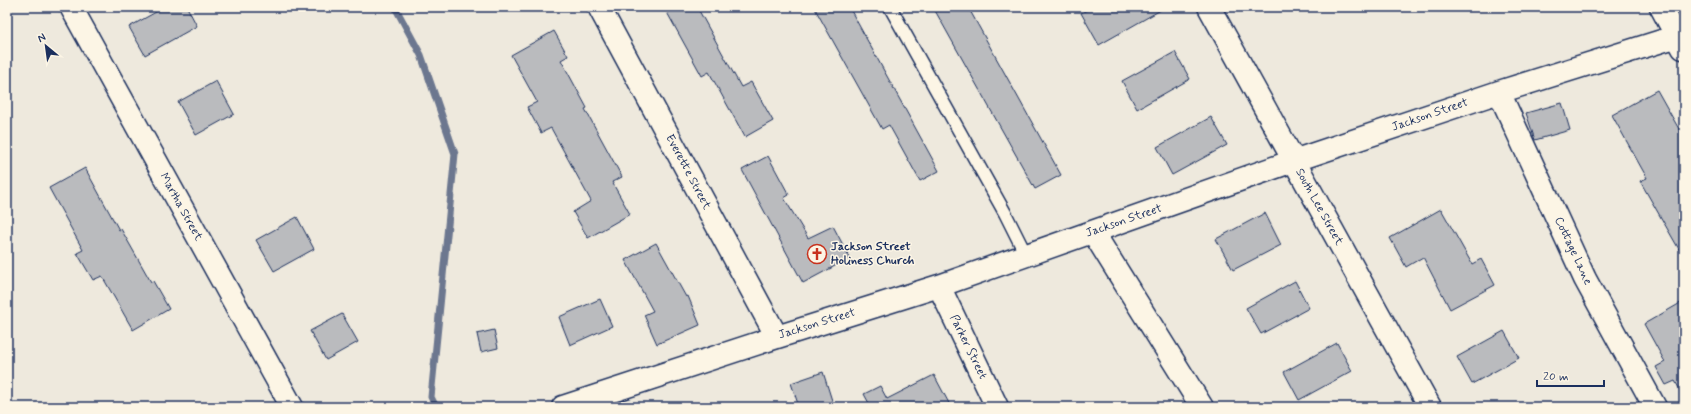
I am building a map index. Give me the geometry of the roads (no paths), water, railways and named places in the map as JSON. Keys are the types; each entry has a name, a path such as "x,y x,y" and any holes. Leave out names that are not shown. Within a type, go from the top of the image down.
{"street":[{"name":"Martha Street","path":"71,7 292,407"},
{"name":"Everette Street","path":"599,7 777,337"},
{"name":"South Lee Street","path":"1209,7 1430,407"},
{"path":"1661,7 1682,40"},
{"name":"Jackson Street","path":"563,407 939,286 1294,161 1499,92 1682,40"},
{"name":"Cottage Lane","path":"1499,92 1585,279 1655,407"},
{"path":"1093,232 1202,407"},
{"name":"Parker Street","path":"939,286 998,407"}],"lane":[{"path":"890,7 1005,213 1026,255"}],"waterway":[{"path":"395,7 421,55 455,154 431,397 436,407"}],"place":[{"name":"Jackson Street Holiness Church","path":"817,254"}]}
